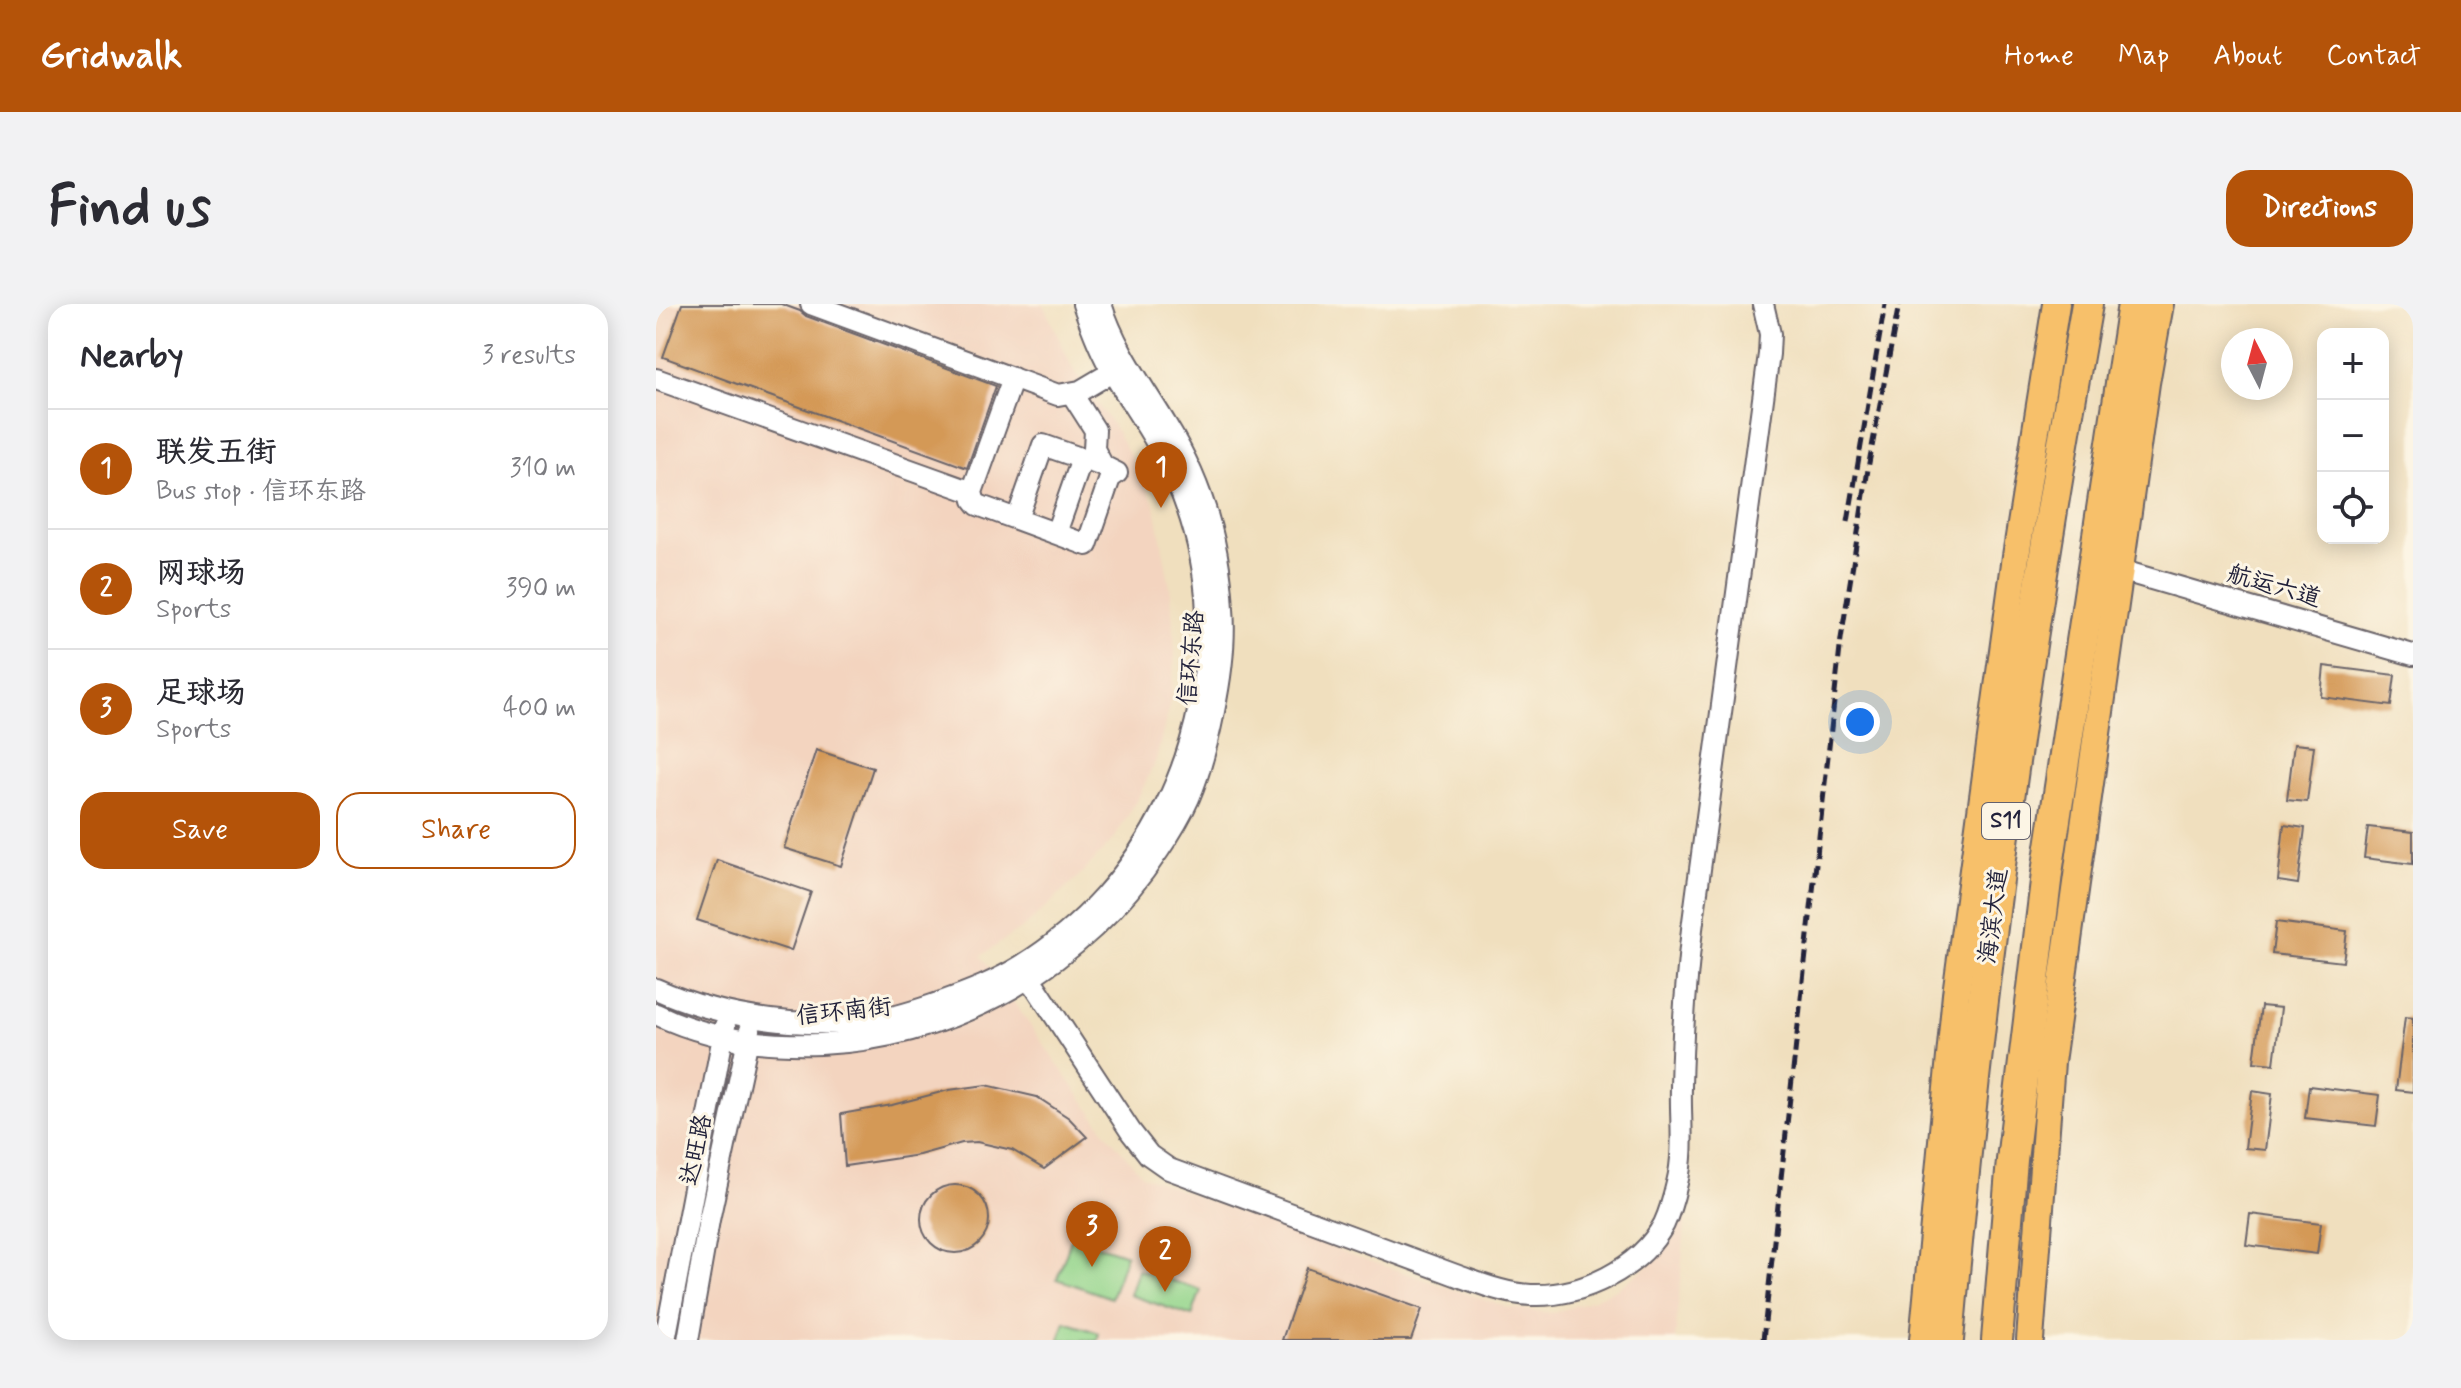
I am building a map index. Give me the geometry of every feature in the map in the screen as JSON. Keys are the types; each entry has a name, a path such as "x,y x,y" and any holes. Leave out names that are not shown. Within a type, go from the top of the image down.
{"highway":[{"name":"海滨大道","path":"1948,1340 1982,1008 2004,836 2031,646 2087,304"},
{"name":"海滨大道","path":"1997,1340 2012,1160 2047,873 2133,304"}],"main road":[{"path":"1923,1340 1958,978 2016,556 2056,304"},
{"path":"2030,1340 2051,1062 2146,383 2160,304"}],"street":[{"path":"811,304 1058,395 1072,394 1120,368"},
{"name":"信环东路","path":"1026,972 1066,952 1106,919 1164,843 1197,778 1209,736 1223,657 1223,608 1212,530 1195,479 1169,428 1095,336 1083,304"},
{"name":"信环东路","path":"1101,304 1120,368"},
{"path":"1026,972 1131,1132 1149,1155 1169,1169 1461,1277 1510,1292 1561,1294 1610,1275 1630,1262 1653,1240 1664,1223 1678,1181 1682,1154 1683,1010 1769,354 1770,334 1763,304"},
{"path":"1013,378 972,492 978,505 1087,545 1110,478 1117,473 1043,445 1017,519"},
{"path":"656,379 972,492"},
{"path":"1072,394 1095,430 1094,449 1103,466"},
{"path":"1056,533 1082,459"},
{"name":"航运六道","path":"2120,570 2413,655"},
{"name":"信环南街","path":"656,1014 723,1036 748,1034 800,1022 880,1020 1026,972"},
{"name":"信环南街","path":"656,989 728,1013 748,1034 797,1045 886,1037 921,1028 973,1009 1026,972"},
{"name":"达旺路","path":"665,1340 728,1013"},
{"path":"712,1094 725,1064 748,1034"},
{"name":"达旺路","path":"688,1340 748,1034"},
{"path":"735,1094 751,1067 765,1054 797,1045"}],"shaded area":[{"path":"656,304 1043,304 1073,369 1116,430 1155,506 1171,593 1175,654 1171,698 1156,760 1114,839 1029,923 981,956 1107,1134 1143,1176 1346,1253 1509,1308 1553,1313 1618,1288 1659,1258 1686,1214 1675,1340 656,1340"}],"green space":[{"path":"1072,1237 1126,1255 1111,1298 1057,1279"},
{"path":"1138,1270 1201,1290 1192,1316 1130,1295"},
{"path":"1065,1322 1099,1333 1097,1340 1059,1340"}],"building":[{"path":"682,304 781,304 996,386 967,468 663,357"},
{"path":"2324,666 2395,675 2391,706 2321,697"},
{"path":"2294,744 2314,746 2307,802 2287,800"},
{"path":"816,750 873,768 841,866 784,848"},
{"path":"2284,825 2305,828 2298,884 2278,881"},
{"path":"2368,827 2413,832 2413,864 2364,858"},
{"path":"717,860 811,892 791,951 697,920"},
{"path":"2276,922 2347,931 2343,962 2272,954"},
{"path":"2261,1006 2281,1008 2274,1064 2254,1062"},
{"path":"2405,1017 2413,1018 2413,1092 2396,1090"},
{"path":"986,1085 1037,1097 1069,1118 1087,1137 1044,1169 1012,1150 977,1142 919,1155 845,1166 841,1114"},
{"path":"2309,1086 2380,1095 2376,1126 2305,1118"},
{"path":"2252,1091 2272,1094 2265,1150 2245,1148"},
{"path":"955,1185 979,1195 989,1219 979,1243 955,1253 931,1243 921,1219 931,1195"},
{"path":"2250,1214 2321,1223 2317,1254 2246,1245"},
{"path":"1307,1268 1422,1309 1411,1340 1282,1340"}],"railway":[{"path":"1848,522 1885,304"},
{"path":"1763,1340 1841,639 1869,463 1899,304"}],"place":[{"name":"联发五街","path":"1161,508"},
{"name":"足球场","path":"1092,1267"},
{"name":"网球场","path":"1165,1292"}]}
